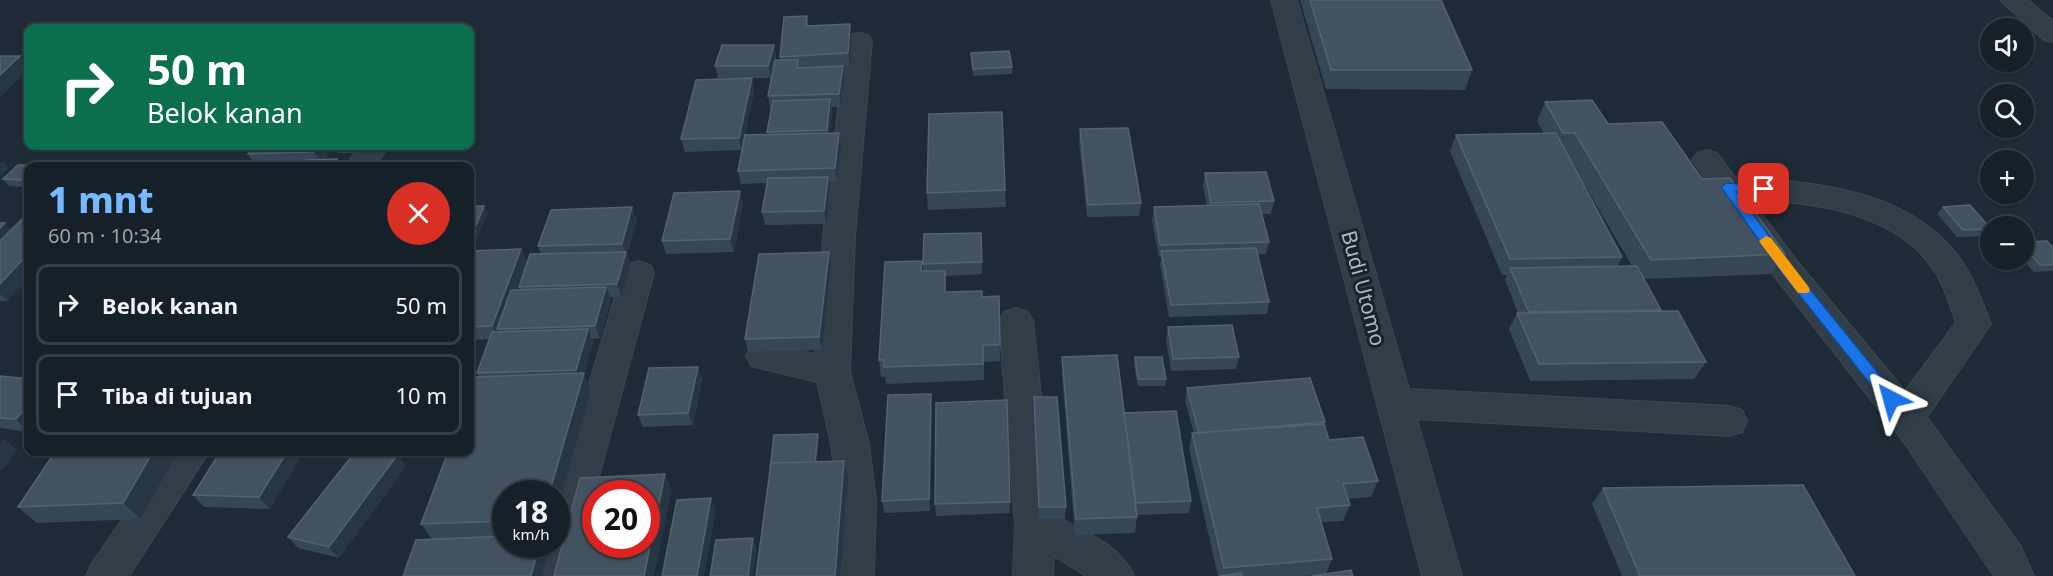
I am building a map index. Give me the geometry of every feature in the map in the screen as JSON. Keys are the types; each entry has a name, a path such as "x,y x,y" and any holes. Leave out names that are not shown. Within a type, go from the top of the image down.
{"street":[{"name":"Budi Utomo","path":"1284,0 1442,576"},
{"path":"2013,0 2053,34"},
{"path":"854,576 857,500 850,444 832,372 839,236 859,41"},
{"path":"1707,160 1786,269 1906,418 2006,558 2014,576"},
{"path":"1727,187 1800,192 1856,205 1886,216 1922,237 1943,259 1959,286 1974,324 1906,418"},
{"path":"552,576 638,273"},
{"path":"1016,321 1035,525 1033,576"},
{"path":"763,356 832,372"},
{"path":"1395,403 1728,421"},
{"path":"106,576 187,456"},
{"path":"1035,525 1096,559 1114,576"}],"building":[{"path":"1310,0 1441,0 1472,70 1331,70"},
{"path":"807,16 806,26 850,24 848,53 780,57 784,17"},
{"path":"722,45 774,45 768,66 715,66"},
{"path":"1009,51 1012,67 973,69 971,53"},
{"path":"0,56 20,56 0,75"},
{"path":"775,60 798,60 797,68 843,66 839,94 768,96"},
{"path":"752,78 739,138 681,139 696,80"},
{"path":"830,99 827,130 767,132 773,101"},
{"path":"1592,100 1608,124 1662,122 1702,179 1730,178 1785,254 1651,260 1575,133 1563,133 1545,102"},
{"path":"1002,112 1005,190 927,193 929,114"},
{"path":"1128,128 1141,203 1088,205 1080,129"},
{"path":"839,133 835,168 738,171 745,135"},
{"path":"1556,133 1622,257 1510,259 1456,135"},
{"path":"250,150 315,150 314,152 248,154"},
{"path":"337,159 335,162 305,162 306,160"},
{"path":"18,165 24,165 24,180 3,179"},
{"path":"1266,172 1274,201 1211,203 1205,173"},
{"path":"828,177 824,211 762,212 768,178"},
{"path":"740,191 730,239 662,241 674,193"},
{"path":"1259,204 1269,242 1160,245 1154,207"},
{"path":"1970,205 1980,216 1980,229 1963,230 1943,207"},
{"path":"474,206 484,206 474,231"},
{"path":"632,207 622,244 538,246 551,210"},
{"path":"24,217 24,258 0,284 0,241"},
{"path":"981,233 982,262 923,264 924,234"},
{"path":"2047,241 2053,248 2053,265 2040,265 2034,258 2034,242"},
{"path":"1256,248 1269,302 1171,305 1161,251"},
{"path":"521,249 492,326 474,327 474,251"},
{"path":"626,252 617,284 519,287 530,254"},
{"path":"829,252 819,337 745,339 759,254"},
{"path":"922,261 921,271 945,271 945,292 982,291 982,297 999,296 1000,345 983,345 983,364 884,367 884,360 879,360 885,262"},
{"path":"1637,266 1661,310 1529,312 1510,268"},
{"path":"606,287 595,326 497,329 511,290"},
{"path":"1678,311 1706,362 1539,364 1517,313"},
{"path":"1232,325 1239,357 1173,359 1168,327"},
{"path":"588,329 576,370 477,373 492,332"},
{"path":"1117,355 1137,517 1076,519 1062,357"},
{"path":"1135,357 1162,357 1166,379 1138,379"},
{"path":"698,367 688,413 638,415 649,368"},
{"path":"584,373 553,480 492,480 492,521 421,524 446,456 474,456 474,383 476,377"},
{"path":"0,376 24,379 24,410 16,419 0,418"},
{"path":"1310,378 1325,422 1199,433 1187,388"},
{"path":"931,394 929,499 882,501 888,395"},
{"path":"1034,397 1057,397 1066,507 1039,507"},
{"path":"1007,400 1010,502 935,504 936,403"},
{"path":"1176,411 1191,501 1136,503 1124,413"},
{"path":"1324,424 1329,440 1363,437 1378,481 1343,484 1350,505 1317,508 1332,559 1224,568 1192,433"},
{"path":"818,434 815,462 771,463 770,469 774,435"},
{"path":"52,456 151,456 123,503 18,507"},
{"path":"217,456 285,456 259,497 193,495"},
{"path":"352,456 397,456 329,547 288,537"},
{"path":"844,461 835,576 756,576 771,463"},
{"path":"665,474 660,498 660,480 582,480 582,558 648,558 644,576 554,576 559,558 570,558 570,516 580,478"},
{"path":"1803,485 1855,576 1640,576 1603,488"},
{"path":"711,498 697,576 662,576 677,500"},
{"path":"492,537 492,558 536,558 531,576 403,576 416,540"},
{"path":"753,538 748,576 710,576 716,540"},
{"path":"1351,570 1353,576 1312,576"},
{"path":"1241,573 1242,576 1219,576"}],"slow traffic":[{"path":"1766,241 1803,290"}],"route":[{"path":"1764,189 1727,187 1786,269 1891,399"}]}
